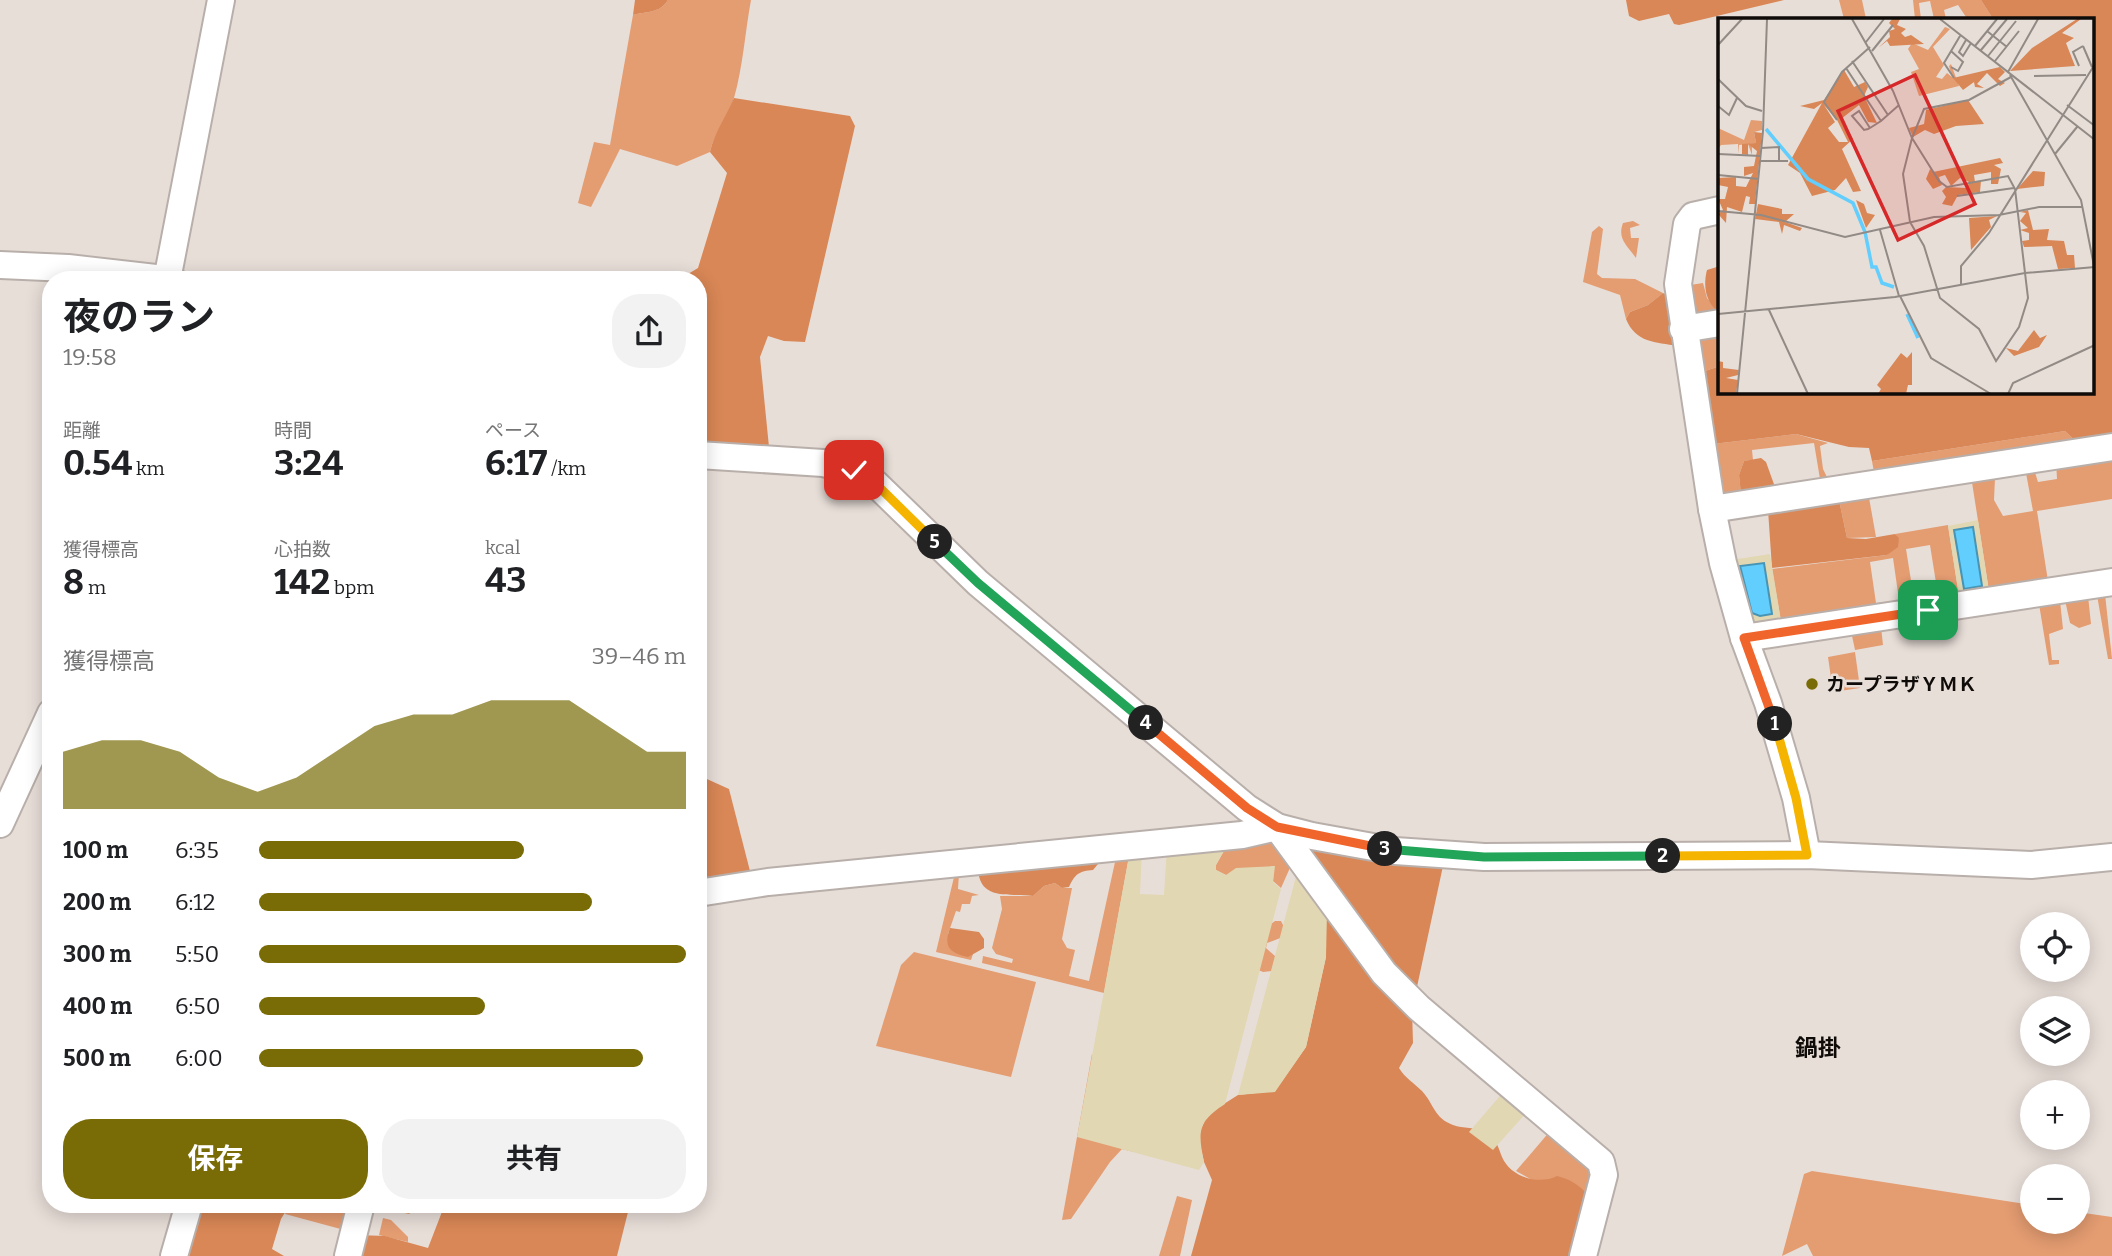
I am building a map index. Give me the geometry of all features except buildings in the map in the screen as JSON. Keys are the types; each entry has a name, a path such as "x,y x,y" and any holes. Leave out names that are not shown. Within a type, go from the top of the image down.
{"street":[{"path":"170,271 221,0"},
{"path":"1718,210 1693,215 1687,224 1678,284 1683,329 1723,563 1744,638 1768,703 1796,798 1807,855"},
{"path":"0,265 72,271"},
{"path":"1683,329 1718,323"},
{"path":"1712,509 2112,447"},
{"path":"707,456 823,463 854,470 876,484 978,583 1247,808 1277,827 1395,851 1484,857 1807,855 2031,865 2112,857"},
{"path":"1744,638 2112,582"},
{"path":"0,824 42,733"},
{"path":"707,892 768,882 1242,835 1277,827"},
{"path":"1277,827 1384,973 1419,1007 1601,1162 1604,1175 1583,1256"},
{"path":"174,1256 186,1213"},
{"path":"348,1256 359,1213"}],"shaded area":[{"path":"635,0 668,0 657,10 633,15"},
{"path":"668,0 751,0 740,74 731,105 710,152 677,166 620,149 591,207 578,203 594,142 610,145 633,15 657,10"},
{"path":"1626,0 1784,0 1679,25 1674,24 1669,14 1639,21 1629,16"},
{"path":"1839,0 1862,0 1866,18 1844,18"},
{"path":"1913,0 1981,0 1992,18 1966,17 1958,5 1944,10 1946,18 1934,18 1930,1 1919,3 1921,18 1915,18"},
{"path":"1981,0 2112,0 2112,445 2084,449 2065,431 1872,461 1869,448 1849,447 1796,434 1713,444 1702,372 1718,367 1718,394 2094,394 2094,18 1992,18"},
{"path":"734,98 850,116 855,126 805,342 784,341 768,336 760,357 769,447 707,448 707,271 693,271 698,268 727,173 710,152"},
{"path":"1633,221 1640,225 1630,228 1631,238 1639,238 1636,258 1621,233 1623,223"},
{"path":"1599,226 1603,229 1597,274 1602,278 1635,279 1663,293 1648,305 1630,312 1626,319 1620,295 1583,282 1592,232"},
{"path":"1718,267 1718,311 1706,293 1707,270"},
{"path":"1703,283 1707,298 1718,314 1693,323 1684,286"},
{"path":"1663,293 1671,297 1678,346 1641,337 1626,319 1630,312 1648,305"},
{"path":"1718,330 1718,367 1702,372 1696,334"},
{"path":"2065,431 2084,449 1875,478 1872,461"},
{"path":"1796,434 1828,443 1820,446 1823,469 1830,483 1821,485 1814,443 1752,450 1753,460 1744,461 1739,475 1741,493 1720,494 1713,444"},
{"path":"2112,452 2112,499 2037,511 2048,581 1989,591 1971,476 2033,466 2038,482 2057,479 2056,461","holes":["2026,473 2033,511 2003,516 1994,500 1995,478"]},
{"path":"1761,458 1766,462 1775,487 1741,494 1739,475 1744,461"},
{"path":"1868,492 1876,537 1847,538 1839,500"},
{"path":"1839,500 1847,538 1866,539 1895,534 1899,538 1898,547 1887,555 1772,568 1768,510"},
{"path":"1948,525 1959,596 1781,621 1772,569 1887,555 1899,539 1895,534","holes":["1930,545 1937,589 1913,593 1906,549","1893,558 1899,600 1876,603 1870,562"]},
{"path":"2105,594 2112,659 2108,659 2097,595"},
{"path":"2088,596 2091,624 2079,628 2070,623 2065,600"},
{"path":"2060,601 2063,629 2049,634 2052,660 2059,660 2059,664 2049,665 2039,604"},
{"path":"1881,627 1883,645 1855,650 1851,631"},
{"path":"1855,652 1860,688 1833,692 1828,657"},
{"path":"707,779 729,789 751,875 707,887"},
{"path":"1273,836 1290,854 1289,870 1281,888 1273,881 1274,866 1226,875 1216,870 1216,865 1229,842"},
{"path":"1293,845 1443,866 1412,1010 1413,1043 1399,1068 1422,1091 1442,1119 1457,1126 1489,1133 1506,1164 1519,1175 1542,1180 1557,1176 1585,1191 1592,1200 1578,1256 1191,1256 1212,1180 1204,1162 1198,1135 1208,1114 1238,1095 1275,1091 1306,1047 1326,957"},
{"path":"1130,851 1104,993 982,963 983,956 1012,963 1013,959 996,954 992,948 1002,909 1000,896 1033,896 1044,886 1055,883 1062,888 1072,888 1062,939 1067,948 1075,950 1069,976 1089,981 1117,853"},
{"path":"1097,855 1098,864 1093,870 1078,874 1069,887 1062,888 1055,883 1044,886 1033,896 1005,895 989,891 980,879 978,868"},
{"path":"955,873 959,873 958,889 979,895 972,896 970,904 962,904 960,912 956,911 948,934 973,954 971,960 936,952"},
{"path":"1275,921 1281,921 1285,929 1283,937 1267,943 1266,948 1276,957 1273,971 1263,972 1254,968 1267,927"},
{"path":"950,928 979,932 984,939 984,948 968,957 953,951 947,940"},
{"path":"914,952 1036,982 1011,1077 876,1046 901,965"},
{"path":"1092,1054 1134,1152 1122,1149 1071,1219 1062,1220"},
{"path":"1551,1130 1592,1166 1592,1200 1534,1181 1516,1171"},
{"path":"1812,1171 2020,1203 2020,1234 2090,1234 2090,1214 2112,1217 2112,1256 1813,1256 1807,1244 1782,1256 1804,1174"},
{"path":"1177,1196 1192,1200 1180,1256 1159,1256"},
{"path":"191,1213 285,1213 272,1249 284,1256 179,1256"},
{"path":"286,1213 353,1213 348,1231"},
{"path":"442,1213 628,1213 617,1256 353,1256 358,1235 385,1236 428,1248"},
{"path":"383,1218 391,1220 408,1237 408,1242 379,1235"}],"sand":[{"path":"1978,520 1989,591 1959,596 1948,526"},
{"path":"1770,554 1781,621 1758,624 1746,618 1731,560"},
{"path":"1229,842 1216,865 1216,870 1226,875 1236,868 1275,866 1273,882 1281,889 1225,1104 1209,1116 1202,1128 1204,1162 1199,1170 1077,1137 1130,851 1142,850 1140,894 1164,895 1167,847"},
{"path":"1298,869 1327,912 1326,957 1306,1047 1275,1092 1238,1095"},
{"path":"1505,1090 1529,1110 1493,1150 1469,1132"}],"water":[{"path":"1973,527 1982,586 1964,589 1954,530"},
{"path":"1764,563 1772,614 1760,616 1752,613 1740,566"}],"place":[{"name":"カープラザＹＭＫ","path":"1812,684"}],"district":[{"name":"鍋掛","path":"1818,1048"}],"route":[{"path":"854,470 876,484 978,583 1247,808 1277,827 1395,851 1484,857 1807,855 1796,798 1768,703 1744,638 1928,610"}]}
